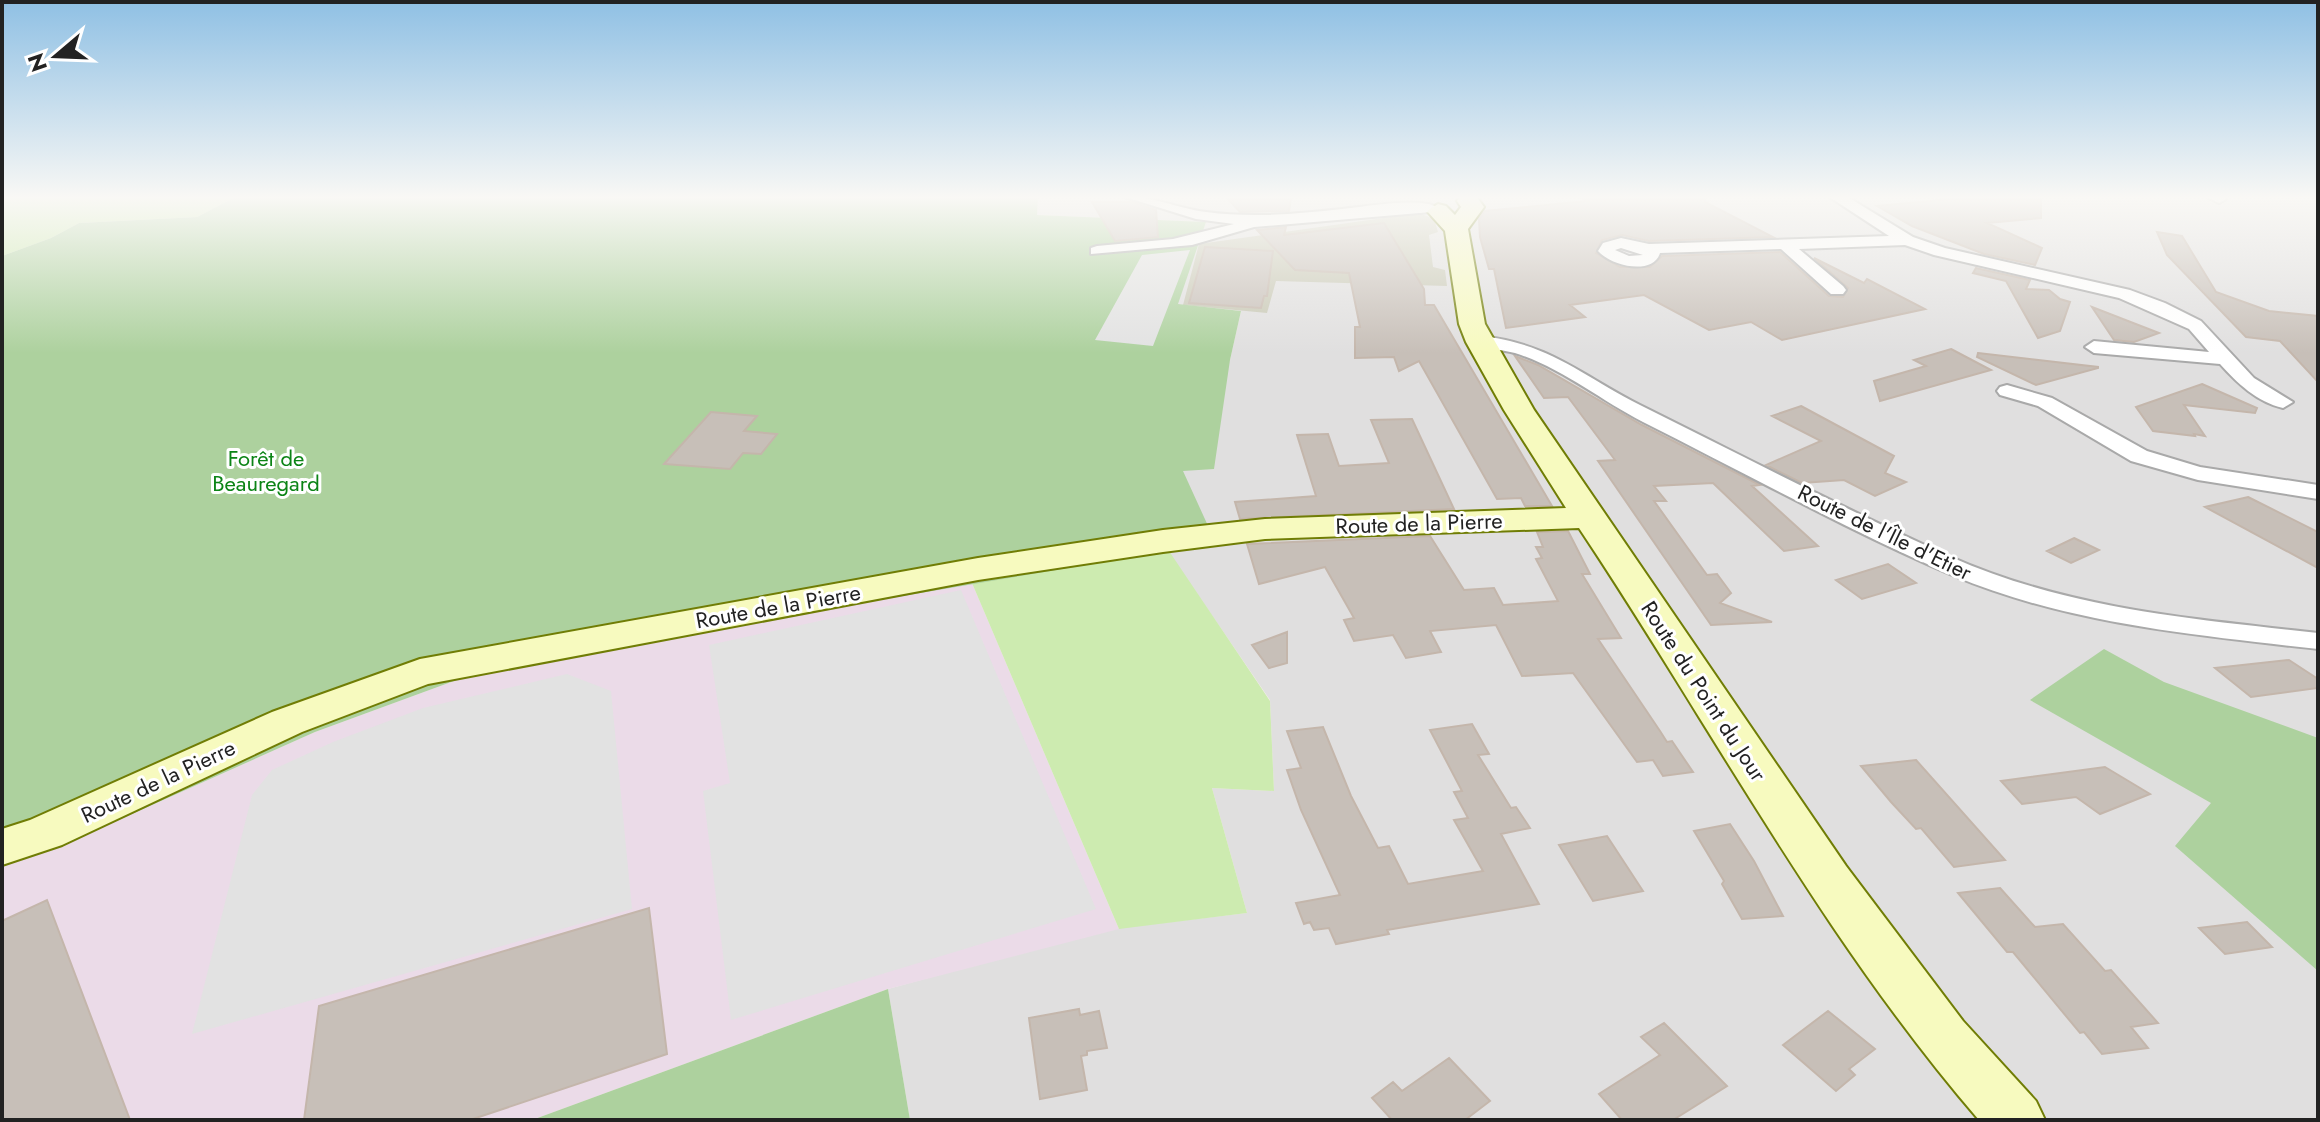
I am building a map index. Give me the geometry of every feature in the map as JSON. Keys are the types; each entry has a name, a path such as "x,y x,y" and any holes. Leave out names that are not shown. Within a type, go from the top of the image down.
{"main road":[{"name":"Route du Point du Jour","path":"1457,248 1472,324 1480,342 1589,517 1786,818 1870,939 1946,1040 2016,1120"},
{"name":"Route de la Pierre","path":"2,847 46,833 287,722 420,672 978,569 1163,541 1265,529 1589,517"}],"street":[{"path":"1097,251 1126,248"},
{"path":"1649,249 1663,248"},
{"path":"1789,248 1837,290"},
{"path":"1930,248 2124,294 2195,325 2247,382 2283,402"},
{"name":"Route de l'Île d'Etier","path":"1480,342 1531,350 1549,357 1623,404 1930,556 2013,590 2098,614 2157,625 2318,641"},
{"path":"2094,347 2226,359"},
{"path":"2007,391 2045,402 2139,456 2198,473 2318,492"}],"shaded area":[{"path":"1196,248 2318,248 2318,1120 910,1120 888,989 1103,930 1247,913 1212,788 1274,791 1270,700 1155,532 1230,360 1241,311 1177,305"},
{"path":"1198,248 1431,248 1433,267 1445,270 1447,286 1276,281 1267,313 1183,305"},
{"path":"1190,250 1153,346 1095,340 1142,255"},
{"path":"972,583 1119,929 888,989 532,1120 2,1120 2,866 65,844 315,732 473,674"},
{"path":"961,590 1096,909 731,1020 703,791 730,783 709,645"},
{"path":"567,674 611,691 632,909 192,1034 252,795 272,770 333,742 423,708"}],"green space":[{"path":"2,248 23,248 2,256"},
{"name":"Forêt de Beauregard","path":"23,248 1197,248 1178,304 1241,311 1230,360 1214,469 1183,471 1209,528 1156,533 1169,551 701,630 473,674 315,732 65,844 2,866 2,256"},
{"path":"1169,551 1270,701 1274,791 1212,788 1247,913 1119,929 972,583"},
{"path":"2104,649 2164,682 2318,738 2318,971 2175,846 2211,803 2030,700"},
{"path":"888,989 910,1120 532,1120"}],"building":[{"path":"1205,248 1273,251 1267,296 1264,296 1261,308 1189,303"},
{"path":"1274,248 1399,248 1424,289 1425,305 1434,305 1552,506 1525,506 1521,498 1497,499 1419,361 1399,371 1394,357 1355,358 1355,327 1360,327 1349,273 1295,270"},
{"path":"1483,248 1598,248 1596,253 1620,267 1650,267 1662,256 1780,252 1829,296 1843,297 1848,288 1814,258 1864,283 1867,279 1925,309 1782,340 1751,322 1709,330 1644,295 1570,305 1585,317 1506,328 1494,269 1489,269"},
{"path":"1969,248 2042,248 2035,265"},
{"path":"2164,248 2190,248 2216,292 2269,311 2318,316 2318,382 2280,341 2246,337"},
{"path":"1976,268 2030,280 2026,289 2049,290 2070,302 2060,331 2038,338 2006,281 1973,273"},
{"path":"2092,307 2159,333 2134,342 2114,340"},
{"path":"1951,349 1991,370 1880,401 1874,381 1926,366 1914,360"},
{"path":"1978,353 2098,368 2036,385 1977,357"},
{"path":"1515,356 1538,365 1642,425 1760,485 1752,486 1818,546 1784,551 1713,483 1654,486 1666,501 1654,501 1707,575 1717,574 1731,593 1720,603 1772,622 1711,625 1598,461 1615,460 1568,397 1544,398"},
{"path":"2202,384 2257,408 2255,413 2184,405 2205,436 2195,436 2153,431 2136,407"},
{"path":"1801,406 1894,456 1885,473 1906,482 1875,496 1844,480 1802,483 1766,465 1821,441 1772,416"},
{"path":"711,412 757,416 744,431 777,434 761,454 743,453 730,469 664,464"},
{"path":"1412,419 1454,509 1240,519 1235,502 1316,496 1297,435 1328,434 1339,466 1389,463 1371,420"},
{"path":"2248,497 2318,532 2318,568 2205,507"},
{"path":"1568,531 1590,574 1582,574 1621,638 1598,639 1667,742 1672,741 1693,772 1663,776 1653,760 1637,762 1573,673 1522,676 1496,625 1430,631 1441,652 1406,658 1393,635 1354,641 1344,620 1354,618 1325,567 1259,584 1247,544 1430,536 1464,590 1494,588 1503,605 1558,601 1536,559 1542,558 1536,547 1543,547 1537,532"},
{"path":"2074,538 2099,550 2071,563 2047,551"},
{"path":"1888,564 1916,583 1862,599 1836,580"},
{"path":"1287,632 1287,663 1269,668 1252,645"},
{"path":"2289,660 2318,679 2318,688 2251,697 2215,668"},
{"path":"1472,724 1489,754 1478,755 1511,808 1516,807 1530,828 1501,834 1539,904 1387,930 1389,934 1336,944 1329,928 1314,930 1310,922 1304,924 1296,903 1340,895 1301,810 1287,770 1301,768 1287,731 1323,727 1351,796 1378,848 1389,846 1408,884 1483,871 1454,820 1468,818 1454,792 1462,791 1430,730"},
{"path":"1916,760 2005,860 1954,867 1861,766"},
{"path":"2105,767 2150,794 2100,814 2076,797 2022,804 2001,781"},
{"path":"1730,824 1783,916 1742,919 1694,831"},
{"path":"1607,836 1643,891 1593,901 1559,845"},
{"path":"2000,888 2035,927 2063,924 2105,971 2111,970 2158,1023 2131,1027 2148,1048 2102,1054 2084,1032 2080,1033 2013,952 2007,952 1958,893"},
{"path":"47,900 130,1120 2,1120 2,921"},
{"path":"649,908 667,1054 470,1120 304,1120 319,1006"},
{"path":"2247,922 2272,947 2225,954 2199,928"},
{"path":"1079,1009 1080,1015 1099,1011 1107,1048 1087,1051 1087,1055 1081,1056 1087,1090 1040,1099 1029,1018"},
{"path":"1828,1011 1875,1049 1849,1069 1855,1075 1836,1091 1783,1045"},
{"path":"1664,1023 1727,1086 1673,1120 1622,1120 1599,1094 1660,1055 1641,1037"},
{"path":"1449,1058 1490,1101 1465,1120 1392,1120 1372,1098 1393,1082 1402,1091"}]}
